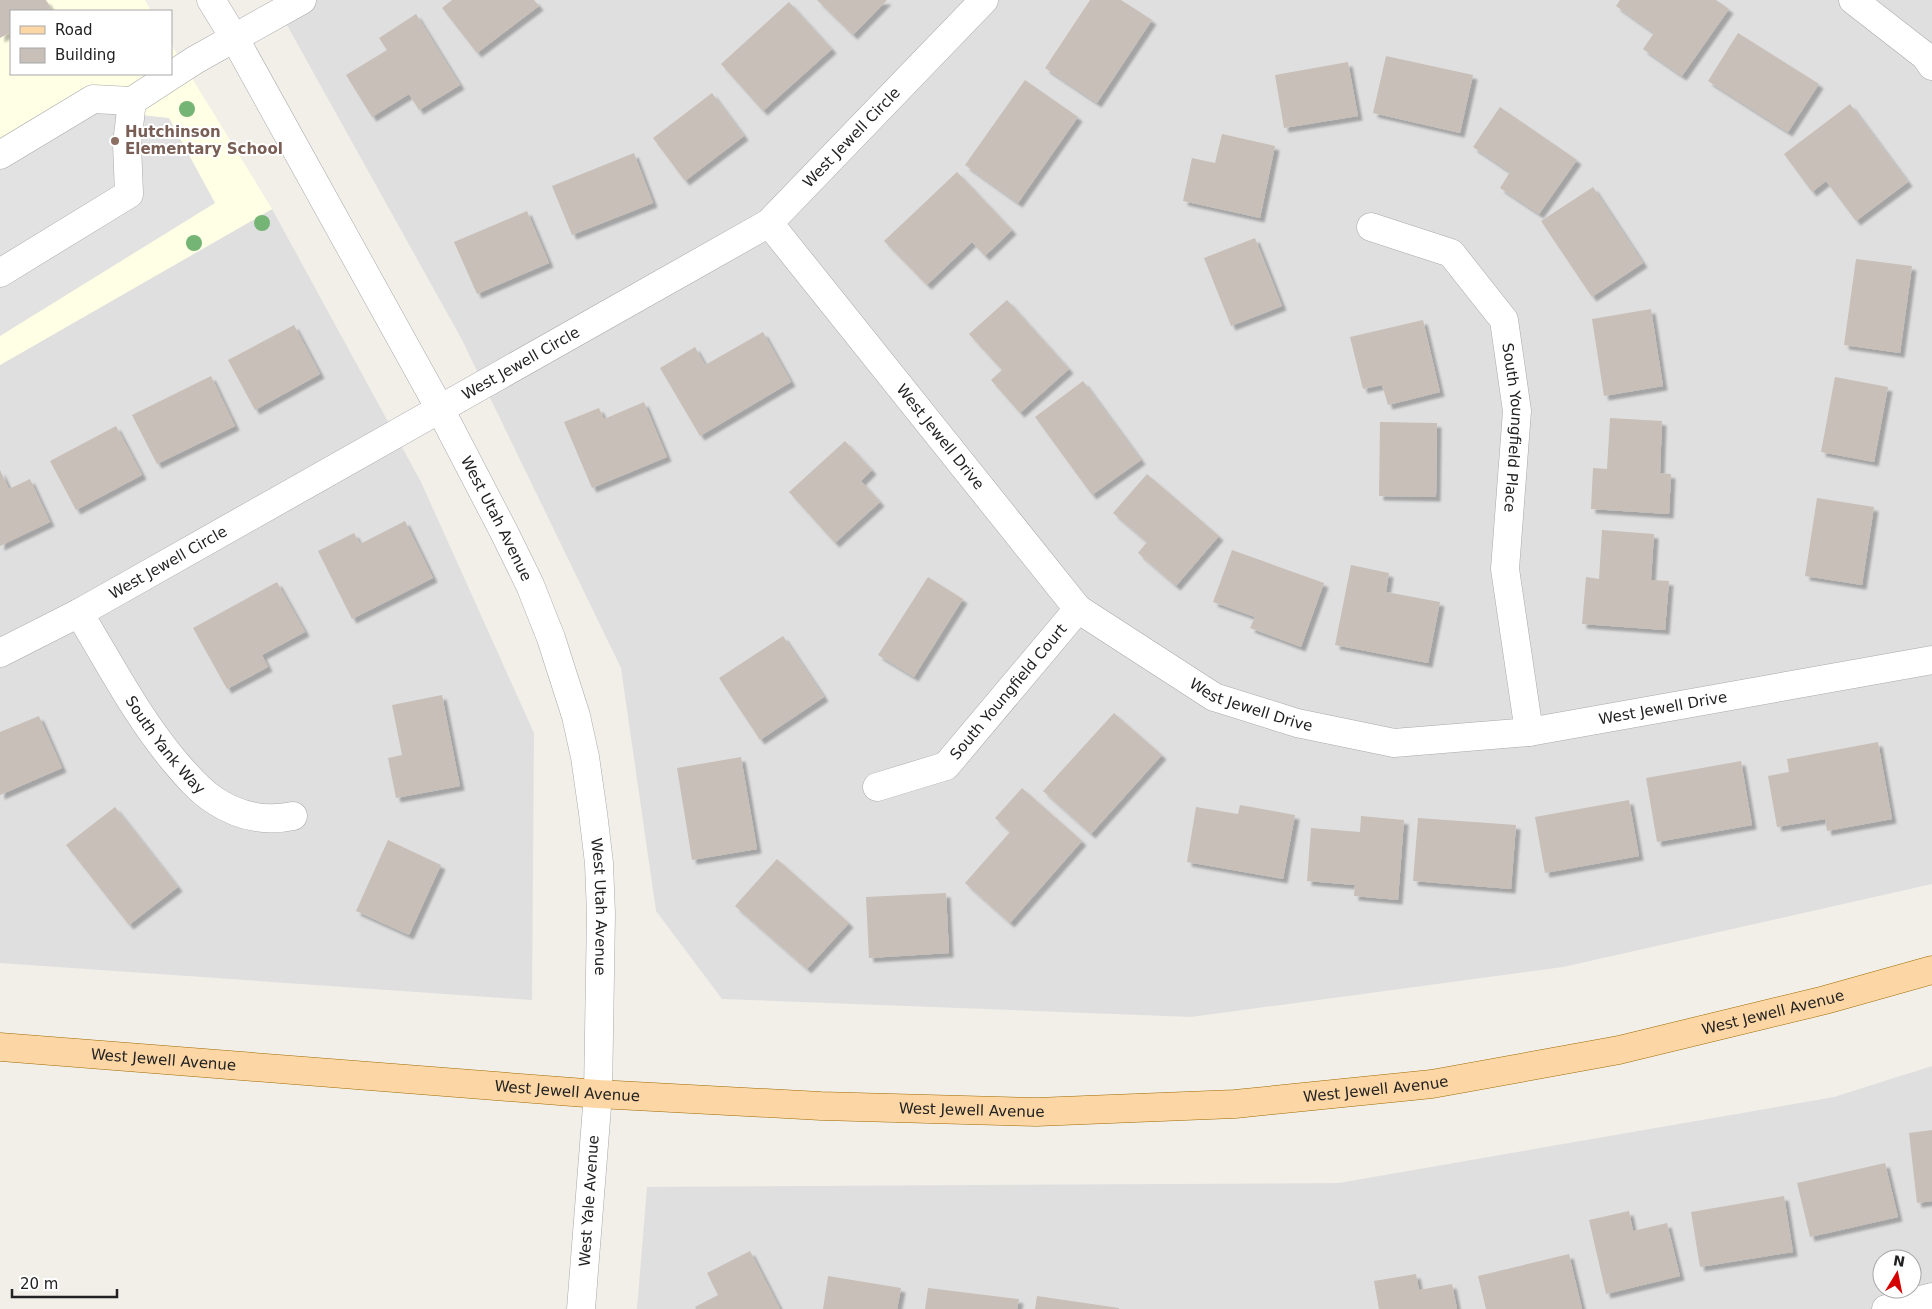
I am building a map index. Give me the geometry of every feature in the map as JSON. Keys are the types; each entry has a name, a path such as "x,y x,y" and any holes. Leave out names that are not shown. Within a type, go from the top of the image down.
{"main road":[{"name":"West Jewell Avenue","path":"0,1047 598,1094 821,1106 1036,1112 1235,1104 1432,1084 1619,1050 1825,1000 1932,970"}],"street":[{"name":"West Utah Avenue","path":"211,0 235,39 440,409 530,585 551,638 578,724 585,757 599,863 601,914 598,1094"},
{"path":"0,155 93,99 132,101 195,60 302,0"},
{"name":"West Jewell Circle","path":"0,653 79,613 769,224 984,0"},
{"path":"1853,0 1925,56 1932,66"},
{"path":"0,273 129,194 127,144 132,101"},
{"name":"West Jewell Drive","path":"769,224 1078,609 1214,698 1297,723 1394,743 1529,732 1932,661"},
{"name":"South Youngfield Place","path":"1371,227 1451,253 1504,320 1518,411 1505,569 1529,732"},
{"name":"South Youngfield Court","path":"877,787 946,766 1078,609"},
{"name":"South Yank Way","path":"79,613 144,724 190,780 214,800 235,811 256,818 278,820 294,816"},
{"name":"West Yale Avenue","path":"581,1309 598,1094"},
{"path":"1886,1309 1932,1297"}],"shaded area":[{"name":"Hutchinson Elementary School","path":"0,0 145,0 150,10 10,10 10,75 172,75 172,46 272,209 0,365"},
{"path":"273,0 1932,0 1932,884 1563,967 1191,1017 722,999 656,911 621,668 461,338"},
{"path":"86,109 169,118 215,203 0,336 0,159"},
{"path":"272,209 421,482 534,733 532,1000 0,963 0,365"},
{"path":"1932,1066 1932,1309 637,1309 647,1187 1339,1183 1834,1097"}],"building":[{"path":"0,0 46,0 51,8 47,10 10,10 10,33 0,38"},
{"path":"452,0 534,0 539,6 477,53 442,8"},
{"path":"817,0 887,0 853,35"},
{"path":"1090,0 1121,0 1152,20 1097,103 1045,68"},
{"path":"1620,0 1716,0 1729,9 1682,76 1643,49 1654,33 1616,6"},
{"path":"789,2 832,49 763,111 721,64"},
{"path":"416,14 460,85 419,110 409,94 372,117 346,75 387,50 379,38"},
{"path":"1738,33 1819,84 1788,132 1708,81"},
{"path":"1386,56 1473,75 1460,133 1373,113"},
{"path":"1348,62 1358,116 1284,128 1275,75"},
{"path":"1025,80 1078,117 1018,203 965,165"},
{"path":"712,93 744,136 685,181 653,138"},
{"path":"1850,104 1908,182 1856,221 1826,181 1812,192 1784,154"},
{"path":"1500,107 1577,160 1539,214 1500,188 1510,172 1473,147"},
{"path":"1222,134 1275,146 1260,218 1183,201 1192,158 1215,163"},
{"path":"634,153 653,203 572,235 552,186"},
{"path":"957,172 1012,230 985,256 972,242 927,285 884,241"},
{"path":"1593,187 1643,263 1592,297 1541,221"},
{"path":"527,211 549,263 477,294 454,242"},
{"path":"1255,238 1282,306 1231,326 1204,258"},
{"path":"1856,259 1912,266 1900,353 1844,345"},
{"path":"1007,300 1069,369 1020,413 991,380 1002,370 969,334"},
{"path":"1651,309 1663,386 1604,396 1592,319"},
{"path":"1423,320 1440,392 1388,405 1382,385 1363,389 1350,337"},
{"path":"294,325 320,374 255,410 228,360"},
{"path":"763,332 791,382 700,436 660,368 695,347 705,365"},
{"path":"211,376 235,426 157,464 132,415"},
{"path":"1835,377 1888,387 1874,462 1821,452"},
{"path":"1083,381 1141,460 1092,495 1035,417"},
{"path":"644,402 667,457 592,488 564,422 599,408 604,419"},
{"path":"1610,418 1662,421 1660,473 1671,474 1669,514 1591,509 1593,468 1607,469"},
{"path":"1380,422 1437,423 1436,497 1379,496"},
{"path":"116,426 142,475 76,510 50,461"},
{"path":"845,441 872,470 861,481 880,502 835,543 789,492"},
{"path":"0,470 9,489 30,479 50,522 0,546"},
{"path":"1147,474 1219,536 1176,586 1138,553 1147,542 1113,513"},
{"path":"1817,498 1874,507 1862,585 1805,576"},
{"path":"405,521 433,578 352,619 318,551 354,533 360,544"},
{"path":"1602,530 1654,534 1651,580 1669,581 1665,630 1582,624 1586,577 1599,579"},
{"path":"1232,550 1324,583 1301,647 1250,628 1255,617 1213,602"},
{"path":"1351,565 1389,573 1386,592 1440,602 1428,663 1335,645"},
{"path":"928,577 963,599 914,677 878,655"},
{"path":"277,582 305,632 262,655 268,667 227,689 193,628"},
{"path":"783,636 824,697 760,740 719,678"},
{"path":"442,695 460,786 396,798 388,758 402,755 392,705"},
{"path":"1114,713 1162,755 1091,834 1043,791"},
{"path":"39,716 62,768 0,795 0,732"},
{"path":"1878,742 1892,819 1827,831 1825,819 1777,827 1768,776 1789,772 1787,759"},
{"path":"741,757 757,849 692,860 677,768"},
{"path":"1741,761 1752,825 1657,842 1646,778"},
{"path":"1022,788 1082,841 1010,923 965,883 1010,832 995,818"},
{"path":"1629,800 1639,856 1545,873 1535,817"},
{"path":"1240,805 1295,815 1283,879 1187,862 1196,807 1238,814"},
{"path":"115,807 178,887 129,925 66,845"},
{"path":"1361,816 1404,820 1398,900 1354,896 1355,885 1307,881 1311,828 1360,832"},
{"path":"1418,818 1516,825 1511,889 1413,881"},
{"path":"388,840 441,865 409,935 356,911"},
{"path":"777,859 849,923 807,969 735,906"},
{"path":"946,893 949,953 869,958 866,897"},
{"path":"1932,1130 1932,1201 1917,1203 1909,1133"},
{"path":"1885,1163 1898,1217 1810,1237 1797,1183"},
{"path":"1784,1196 1793,1252 1700,1267 1691,1212"},
{"path":"1629,1211 1633,1231 1667,1223 1680,1276 1606,1294 1589,1220"},
{"path":"750,1251 780,1309 696,1309 695,1307 718,1295 707,1273"},
{"path":"1569,1254 1582,1309 1486,1309 1478,1276"},
{"path":"1416,1274 1419,1290 1452,1284 1457,1309 1379,1309 1374,1281"},
{"path":"828,1276 901,1288 897,1309 823,1309"},
{"path":"928,1288 1019,1299 1017,1309 925,1309"},
{"path":"1037,1296 1119,1308 1119,1309 1035,1309"}],"place":[{"name":"Hutchinson Elementary School","path":"115,141"}]}
